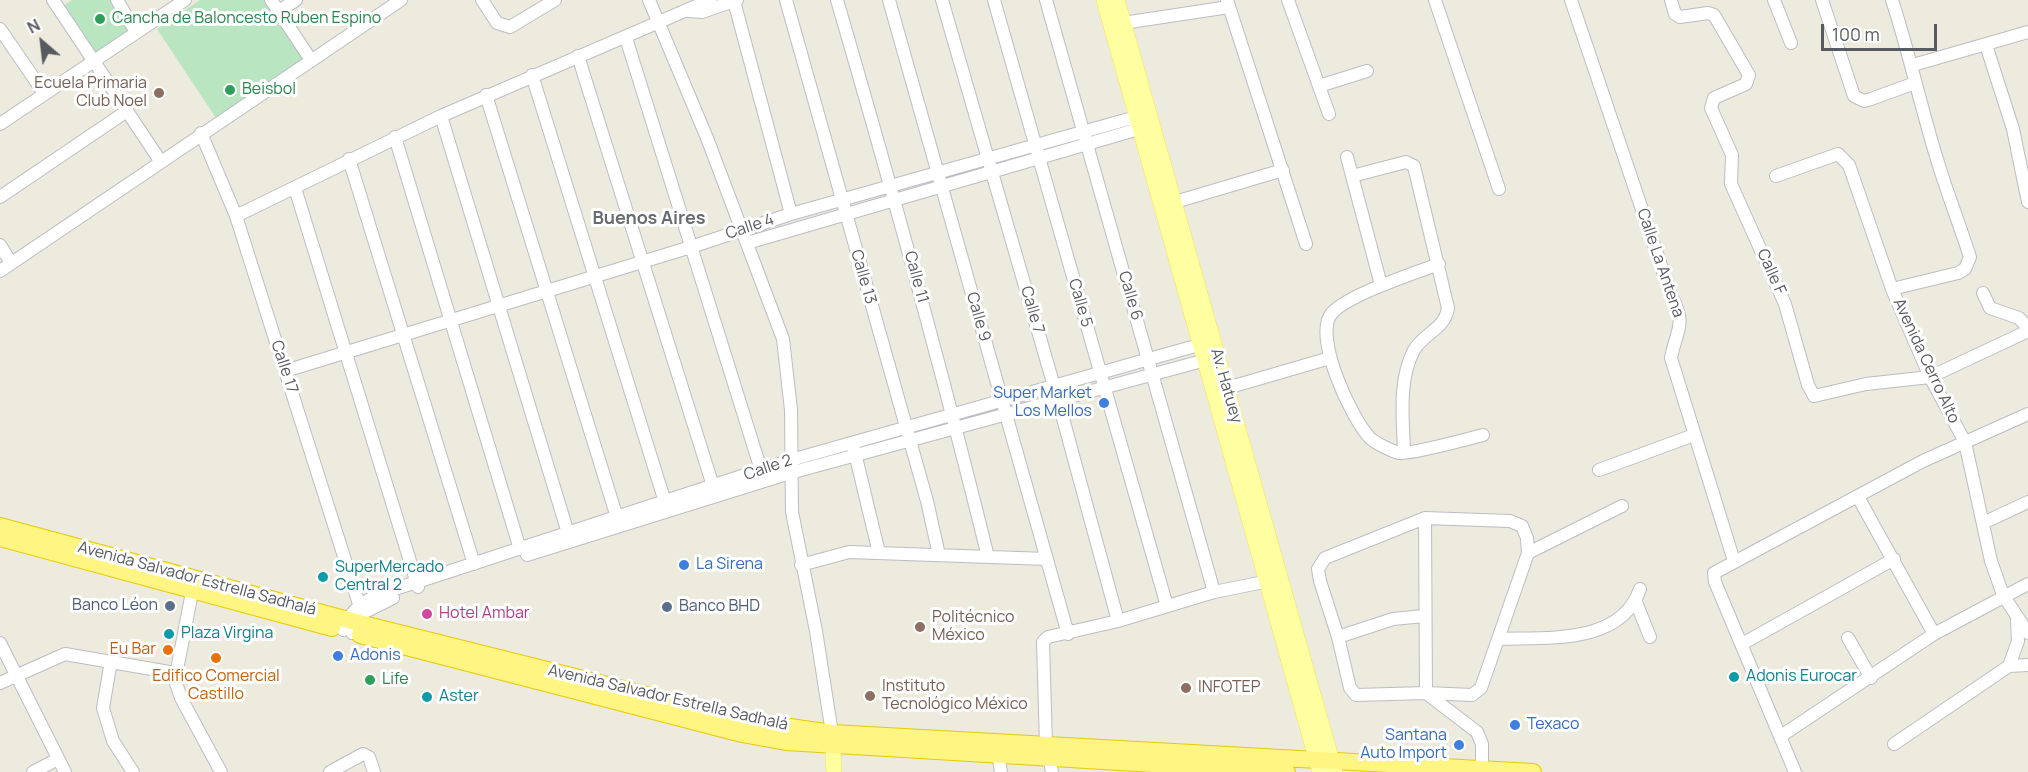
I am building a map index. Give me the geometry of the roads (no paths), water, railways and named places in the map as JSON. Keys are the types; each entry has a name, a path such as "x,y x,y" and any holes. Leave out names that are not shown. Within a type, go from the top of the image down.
{"highway":[{"name":"Avenida Salvador Estrella Sadhalá","path":"0,526 194,583 742,734 786,742 832,739 997,748 1105,766 1287,772"},
{"name":"Avenida Salvador Estrella Sadhalá","path":"0,538 194,583"},
{"path":"0,547 178,590 194,583"},
{"name":"Avenida Salvador Estrella Sadhalá","path":"1049,758 1533,772"}],"main road":[{"name":"Av. Hatuey","path":"1104,0 1144,121 1207,342"},
{"name":"Av. Hatuey","path":"1117,0 1144,121 1175,202 1211,358 1326,766"},
{"name":"Av. Hatuey","path":"1211,358 1227,388 1273,580"},
{"path":"832,739 834,772"}],"street":[{"path":"53,0 160,162"},
{"path":"117,0 136,32"},
{"path":"0,124 185,0"},
{"path":"271,0 311,60"},
{"path":"279,11 296,0"},
{"path":"0,271 401,0"},
{"path":"482,0 497,23 510,27 555,0"},
{"path":"649,0 742,230 783,339 791,410 792,512 820,654 832,739"},
{"path":"236,216 349,159 486,95 660,24 710,0"},
{"name":"Calle 13","path":"786,0 906,426 939,555"},
{"name":"Calle 11","path":"837,0 896,200 988,557"},
{"name":"Calle 9","path":"889,0 1068,634"},
{"name":"Calle 7","path":"942,0 986,158 1054,385 1118,621"},
{"name":"Calle 5","path":"994,0 1167,606"},
{"name":"Calle 6","path":"1046,0 1215,592"},
{"path":"1288,0 1329,114"},
{"path":"1435,0 1499,189"},
{"name":"Calle La Antena","path":"1571,0 1671,296 1680,312 1682,325 1675,338 1671,358 1734,561"},
{"name":"Calle F","path":"1671,0 1675,14 1680,17 1708,13 1714,15 1749,75 1746,84 1714,98 1711,108 1732,155 1731,184 1785,304 1810,391 1819,397 1866,384 1930,377 2028,330"},
{"path":"1774,0 1791,44"},
{"path":"1821,0 1854,96 1864,101 1915,83"},
{"path":"1892,0 1913,65 1915,83 1936,157 1970,257 1965,269 1958,273 1892,290"},
{"path":"690,11 702,12 736,1 791,214"},
{"path":"1123,23 1228,4 1306,244"},
{"path":"0,29 44,93"},
{"path":"1913,65 2028,32"},
{"path":"626,38 761,470"},
{"path":"1986,45 2013,129 2028,201"},
{"path":"578,56 713,486"},
{"path":"1319,86 1368,71"},
{"path":"532,75 665,502"},
{"path":"486,95 549,289 618,521"},
{"path":"0,197 127,111"},
{"path":"441,116 568,533"},
{"name":"Calle 4","path":"285,371 549,289 595,277 791,214 1034,144 1144,121"},
{"name":"Calle 4","path":"747,243 1087,145 1144,121"},
{"name":"Calle 17","path":"201,133 225,185 236,216 359,604"},
{"path":"395,137 520,549"},
{"name":"Avenida Cerro Alto","path":"1776,176 1831,156 1844,157 1849,165 1892,290 1930,377 1965,442 1983,523 2003,596 2028,633"},
{"path":"1347,158 1381,285"},
{"path":"349,159 474,564"},
{"path":"1352,176 1406,162 1411,163 1439,264 1448,308 1443,323 1419,344 1406,372 1404,452"},
{"path":"1175,202 1283,170"},
{"path":"295,188 344,353 418,585"},
{"path":"0,245 11,263"},
{"path":"1439,264 1381,285 1330,315 1325,338 1330,358 1353,412 1371,439 1398,453 1484,435"},
{"path":"1983,293 1990,308 2016,316 2028,330"},
{"name":"Calle 2","path":"359,604 741,483 761,470 790,460 1001,398 1100,373 1207,342"},
{"name":"Calle 2","path":"349,626 374,606 418,585 568,533 618,521 713,486 790,473 1211,358"},
{"path":"1227,388 1330,358"},
{"path":"1795,772 1715,582 1714,573 1923,461 2028,414"},
{"path":"1599,470 1694,435"},
{"path":"852,442 879,553"},
{"path":"1858,497 1934,634"},
{"path":"1983,523 2028,502"},
{"path":"1528,553 1622,506"},
{"path":"1425,518 1426,693"},
{"path":"1425,518 1499,519 1522,526 1527,538 1528,553 1481,688 1475,694 1354,694 1319,576 1320,563 1325,558 1425,518"},
{"path":"801,565 845,552 1047,559"},
{"path":"1742,644 1894,559"},
{"path":"1049,758 1042,642 1048,637 1118,621 1215,592 1273,580"},
{"path":"194,583 175,673 177,688 221,772"},
{"path":"1781,736 1934,634 2028,584"},
{"path":"1498,639 1550,637 1605,628 1622,618 1636,602 1640,588"},
{"path":"1636,602 1650,637"},
{"path":"349,626 359,604"},
{"path":"1338,637 1393,619 1424,616"},
{"path":"2008,666 2018,641 2016,616"},
{"path":"1848,638 1871,678"},
{"path":"0,643 65,772"},
{"path":"0,683 14,674 65,654 175,673"},
{"path":"111,661 103,708 113,741 133,772"},
{"path":"1894,744 2008,666 2028,665"},
{"path":"1426,693 1477,732 1482,744 1482,769"},
{"path":"997,748 1001,772"},
{"path":"330,772 363,754 369,757 374,772"},
{"path":"33,772 58,759"}],"place":[{"name":"Cancha de Baloncesto Ruben Espino","path":"100,19"},
{"name":"Beisbol","path":"230,90"},
{"name":"Ecuela Primaria Club Noel","path":"159,93"},
{"name":"Super Market Los Mellos","path":"1104,403"},
{"name":"La Sirena","path":"684,565"},
{"name":"SuperMercado Central 2","path":"323,577"},
{"name":"Banco Léon","path":"170,606"},
{"name":"Banco BHD","path":"667,607"},
{"name":"Hotel Ambar","path":"427,614"},
{"name":"Politécnico México","path":"920,627"},
{"name":"Plaza Virgina","path":"169,634"},
{"name":"Eu Bar","path":"168,650"},
{"name":"Adonis","path":"338,656"},
{"name":"Edifico Comercial Castillo","path":"216,658"},
{"name":"Adonis Eurocar","path":"1734,677"},
{"name":"Life","path":"370,680"},
{"name":"INFOTEP","path":"1186,688"},
{"name":"Instituto Tecnológico México","path":"870,696"},
{"name":"Aster","path":"427,697"},
{"name":"Texaco","path":"1515,725"},
{"name":"Santana Auto Import","path":"1459,745"}],"district":[{"name":"Buenos Aires","path":"649,219"}]}
